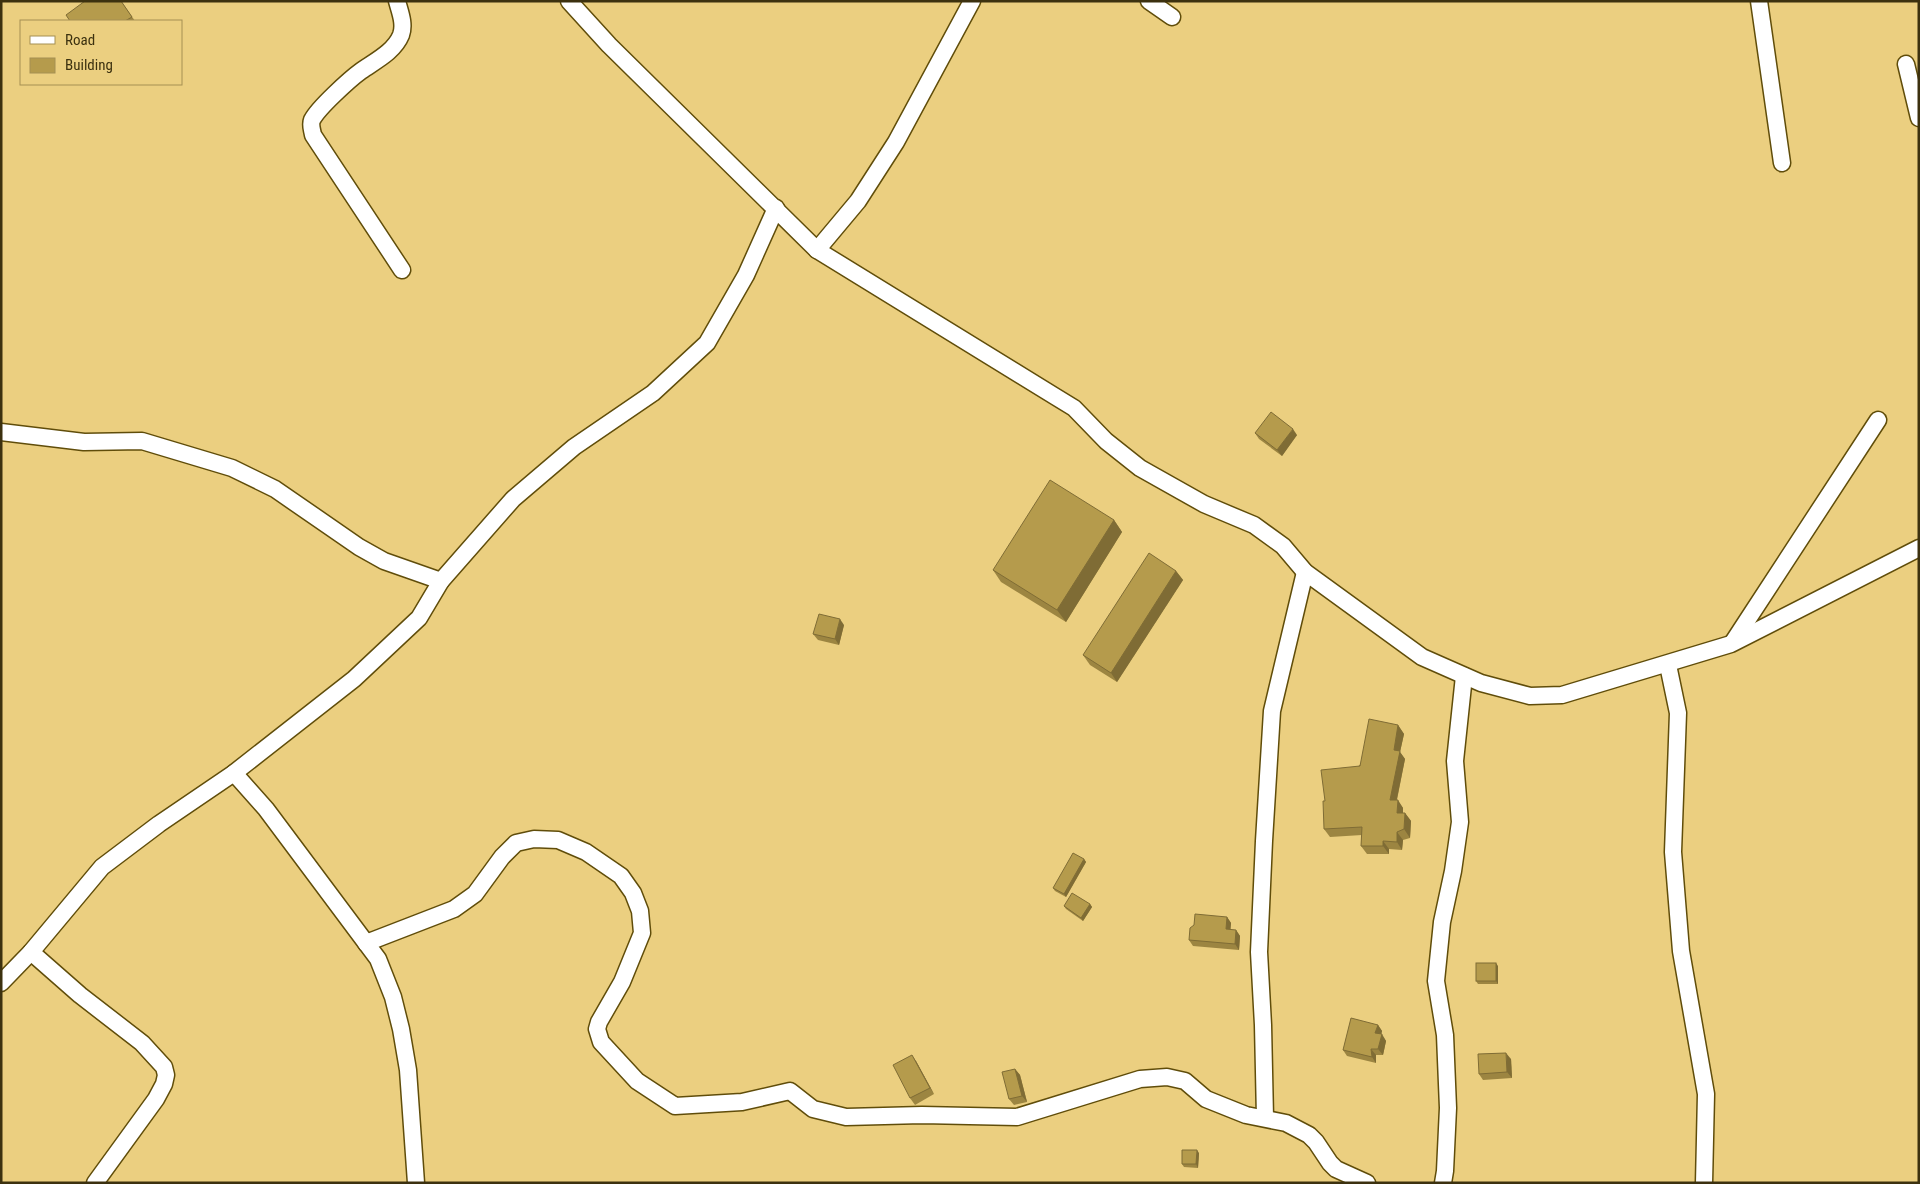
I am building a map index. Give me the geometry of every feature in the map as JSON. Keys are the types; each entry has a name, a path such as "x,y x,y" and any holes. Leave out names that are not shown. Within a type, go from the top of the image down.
{"street":[{"path":"398,1 403,20 401,34 396,44 337,91 313,119 311,126 313,135 402,270"},
{"path":"569,1 609,45 817,250 1074,408 1106,441 1140,468 1204,504 1254,525 1283,546 1306,572 1422,657 1481,683 1530,696 1562,695 1668,665 1731,644 1919,548"},
{"path":"817,250 858,201 896,142 972,1"},
{"path":"1150,1 1172,17"},
{"path":"1759,1 1782,164"},
{"path":"1906,64 1919,118"},
{"path":"1,983 31,952 102,867 159,824 234,774 361,672 419,618 441,581 513,499 574,447 653,393 707,344 746,275 776,208"},
{"path":"1731,644 1878,420"},
{"path":"1,432 84,442 142,440 218,463 275,489 384,562 441,581"},
{"path":"1264,1118 1263,1025 1259,952 1272,712 1306,572"},
{"path":"1668,665 1678,713 1673,852 1681,951 1706,1094 1704,1183"},
{"path":"1443,1183 1448,1108 1446,1044 1436,981 1442,922 1453,871 1460,822 1455,762 1464,676"},
{"path":"234,774 266,809 378,959 393,996 408,1070 416,1183"},
{"path":"366,943 454,909 475,894 502,857 516,843 534,839 558,840 593,856 621,876 633,893 640,911 642,933 622,982 598,1022 597,1029 601,1042 637,1081 674,1106 742,1102 790,1091 812,1109 846,1117 922,1115 1016,1117 1140,1079 1166,1077 1185,1081 1206,1099 1246,1115 1286,1123 1308,1135 1316,1142 1336,1169 1367,1183"},
{"path":"31,952 80,995 142,1043 164,1067 166,1075 164,1084 156,1099 95,1183"}],"building":[{"path":"85,1 121,1 132,17 127,20 69,20 66,15"},
{"path":"1271,412 1293,429 1277,450 1255,433"},
{"path":"1050,480 1114,520 1057,610 993,570"},
{"path":"1149,553 1176,571 1111,673 1083,655"},
{"path":"819,614 840,619 835,639 813,634"},
{"path":"1369,719 1398,725 1394,750 1400,751 1390,800 1398,800 1397,813 1405,813 1404,829 1397,832 1397,842 1383,841 1383,846 1361,846 1362,827 1324,829 1323,801 1325,801 1321,770 1360,766"},
{"path":"1073,853 1084,859 1064,894 1053,888"},
{"path":"1072,893 1090,904 1081,918 1064,906"},
{"path":"1195,914 1227,917 1226,929 1236,930 1235,944 1189,940 1190,928 1194,925"},
{"path":"1476,963 1496,963 1496,981 1476,981"},
{"path":"1351,1018 1378,1025 1375,1033 1382,1034 1378,1049 1371,1049 1372,1057 1343,1050"},
{"path":"1506,1053 1507,1072 1479,1074 1478,1054"},
{"path":"912,1055 930,1088 910,1098 893,1065"},
{"path":"1015,1069 1022,1096 1009,1099 1002,1072"},
{"path":"1182,1150 1197,1150 1196,1164 1182,1164"}]}
